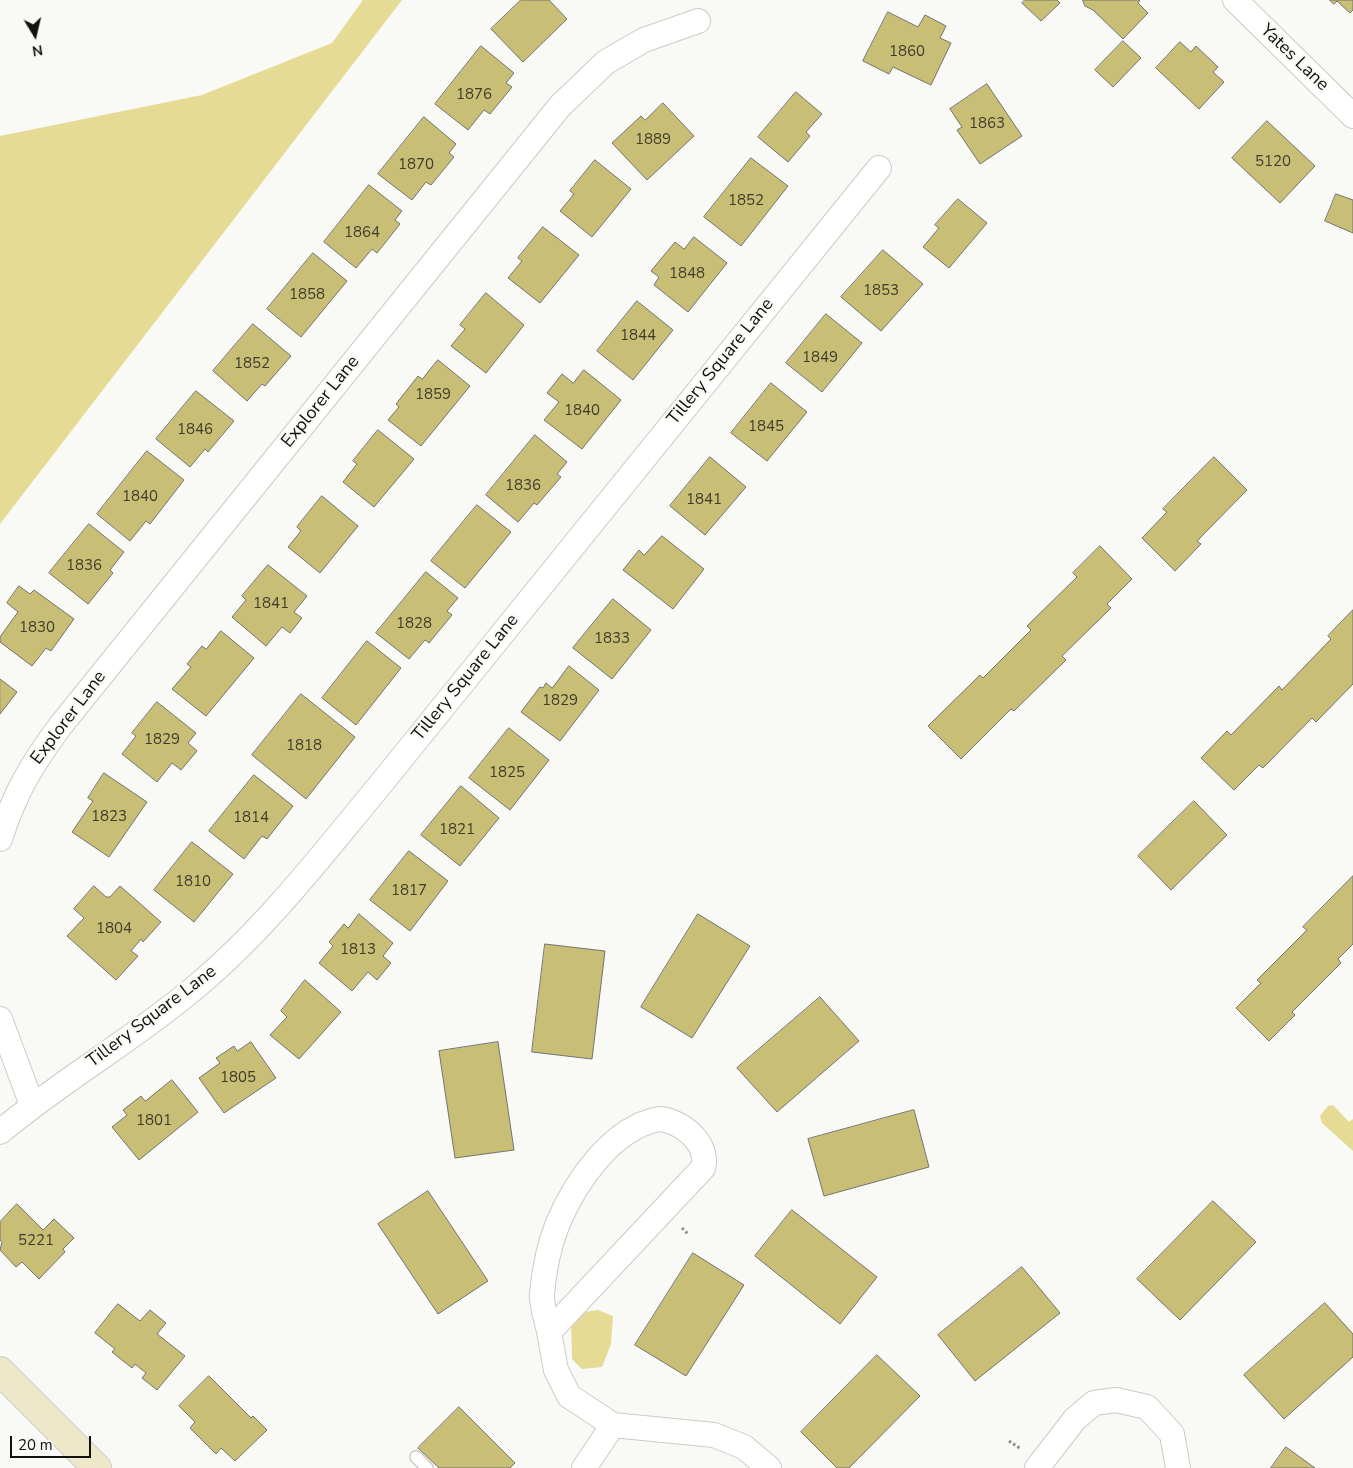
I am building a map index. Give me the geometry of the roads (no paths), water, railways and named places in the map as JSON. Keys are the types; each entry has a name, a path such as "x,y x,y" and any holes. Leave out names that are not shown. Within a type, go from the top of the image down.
{"street":[{"name":"Yates Lane","path":"1235,0 1353,116"},
{"name":"Explorer Lane","path":"0,838 10,805 32,764 61,725 560,106 606,62 644,40 698,21"},
{"name":"Tillery Square Lane","path":"0,1132 32,1105 192,990 240,945 312,867 879,168"},
{"path":"0,1019 32,1105"},
{"path":"549,1332 703,1168 705,1160 703,1147 670,1119 654,1120 636,1126 611,1146 580,1181 558,1224 548,1257 542,1296 556,1370 569,1396 614,1425 714,1434 744,1447 769,1468"},
{"path":"0,1370 97,1468"},
{"path":"1037,1468 1075,1419 1094,1403 1116,1400 1147,1407 1172,1434 1178,1468"},
{"path":"584,1468 614,1425"}],"lane":[{"path":"416,1456 427,1468"}]}
